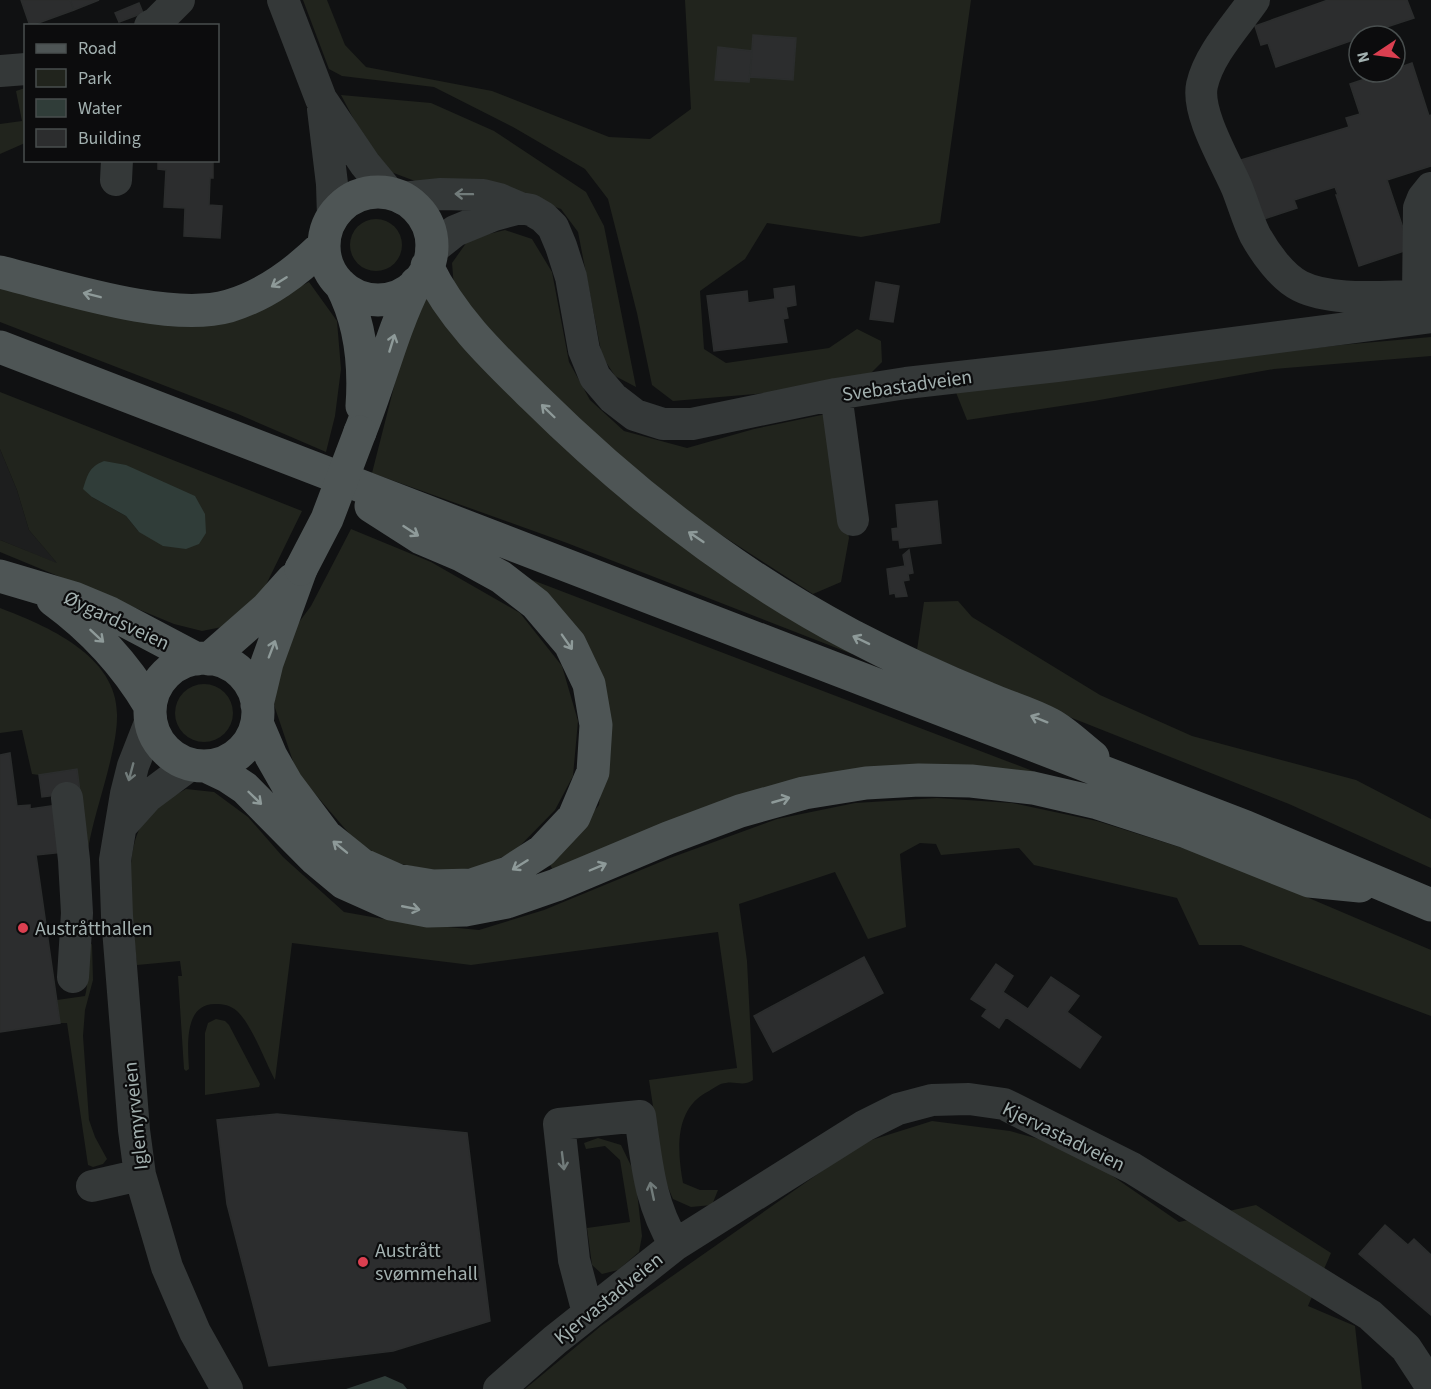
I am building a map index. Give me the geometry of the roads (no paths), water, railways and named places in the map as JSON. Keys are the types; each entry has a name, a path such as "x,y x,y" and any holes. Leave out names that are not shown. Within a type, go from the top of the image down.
{"main road":[{"path":"0,272 100,297 149,307 192,312 229,306 265,291 303,265 328,231 342,205 356,196 372,192 395,195 415,207 425,219 430,234 425,267 401,294 384,299 374,299 357,295 341,285"},
{"name":"Øygardsveien","path":"328,231 324,254 330,271 341,285 357,323 368,396"},
{"path":"425,267 454,313 501,365 580,442 678,524 777,591 850,635 932,674 1051,724 1120,778"},
{"name":"Øygardsveien","path":"35,587 72,614 100,639 135,680 151,713 155,735 163,748 176,758 198,765 226,761 235,756 249,742 267,663 301,569 327,519 360,432 368,396 402,311 425,267"},
{"path":"0,347 1246,827 1431,905"},
{"path":"257,714 287,784 326,836 361,864 397,880 433,886 472,885 508,873 542,852 574,818 593,772 596,725 589,684 570,644 536,604 501,577 461,555 421,538 308,466"},
{"name":"Øygardsveien","path":"151,713 156,689 167,674 182,663 203,659 266,609 301,569"},
{"name":"Øygardsveien","path":"0,576 74,598 110,613 203,659 232,666 249,683 257,714"},
{"path":"198,765 227,776 245,788 314,858 344,883 391,904 428,911 465,910 507,902 556,885 698,826 793,796 866,783 919,780 1033,788 1098,803 1184,831 1309,881 1394,890"}],"street":[{"path":"154,24 179,0"},
{"path":"283,0 321,99 365,164 395,195"},
{"path":"1254,0 1208,68 1201,98 1207,120 1255,235 1276,264 1299,286 1311,290 1425,310 1419,208 1431,188"},
{"path":"0,71 24,69"},
{"path":"321,99 332,184 328,231"},
{"name":"Svebastadveien","path":"395,195 474,194 499,199 531,210 543,217 553,227 561,246 571,277 584,350 595,377 613,398 635,416 663,424 692,424 836,394 906,383 1057,366 1425,310"},
{"path":"425,267 454,231 494,215 520,208"},
{"path":"836,394 853,520"},
{"name":"Iglemyrveien","path":"151,713 126,794 115,860 117,916 134,1131 141,1175 157,1238 179,1298 227,1389"},
{"path":"121,826 147,797 198,765"},
{"path":"67,798 77,914 73,977"},
{"path":"77,914 117,916"},
{"name":"Kjervastadveien","path":"499,1389 588,1312 675,1245 864,1126 898,1108 932,1100 969,1099 1004,1104 1132,1168 1370,1315 1406,1348 1431,1386"},
{"path":"588,1312 574,1260 559,1125 640,1116 655,1206 662,1224 675,1245"},
{"path":"92,1185 141,1175"}],"water":[{"path":"104,461 126,465 195,496 205,514 206,533 199,544 186,549 163,546 139,532 126,516 92,497 83,489 92,469"},
{"path":"385,1376 403,1384 407,1389 346,1389"}],"place":[{"name":"Austråtthallen","path":"23,928"},
{"name":"Austrått svømmehall","path":"363,1262"}]}
